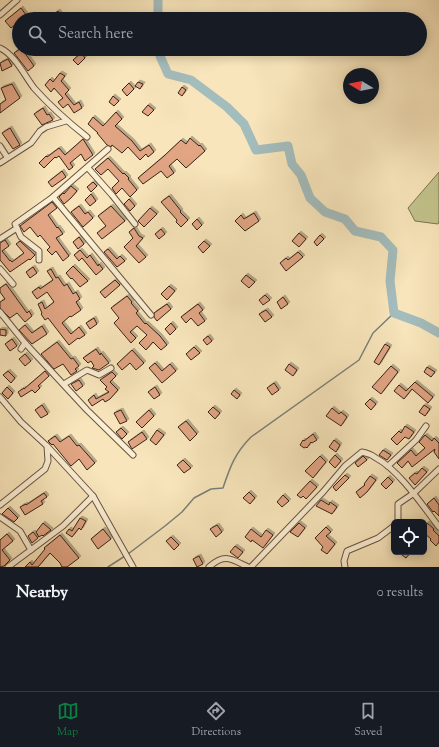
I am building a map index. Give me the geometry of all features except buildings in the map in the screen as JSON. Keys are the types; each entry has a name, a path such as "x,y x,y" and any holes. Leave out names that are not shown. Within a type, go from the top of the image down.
{"street":[{"path":"0,15 17,0"},
{"path":"0,48 7,51 35,88 66,121 87,137"},
{"path":"0,163 31,142 40,131 46,127 66,121"},
{"path":"0,146 7,157"},
{"path":"38,260 39,251 21,237 15,224 53,197 108,149"},
{"path":"88,168 135,224"},
{"path":"53,197 151,315"},
{"path":"0,239 17,228"},
{"path":"0,269 13,284"},
{"path":"0,312 25,343 87,410 133,455"},
{"path":"21,349 25,343"},
{"path":"64,384 87,370 99,375 111,368"},
{"path":"0,397 21,422 47,446 93,496 133,567"},
{"path":"388,466 416,440 426,426"},
{"path":"0,505 45,468 48,461 47,446"},
{"path":"209,567 218,559 230,558 249,567 323,492 345,466 362,452 377,458 388,466 414,493 439,527"},
{"path":"398,519 398,504 414,493 439,469"},
{"path":"8,567 63,526 93,496"},
{"path":"0,517 20,531 31,550"},
{"path":"345,567 344,561 348,551 378,538 391,528"}],"green space":[{"path":"439,172 438,224 415,221 408,208"}],"waterway":[{"path":"158,0 158,12"},
{"path":"160,56 168,74 191,80 227,107 244,124 256,150 288,146 292,164 301,175 310,198 325,212 345,219 355,231 381,237 393,250 390,281 394,313 421,323 439,333"},
{"path":"128,554 182,512 194,498 211,489 223,488 228,473 245,443 251,437 359,360 373,333 394,313"},
{"path":"108,567 125,556"}]}
